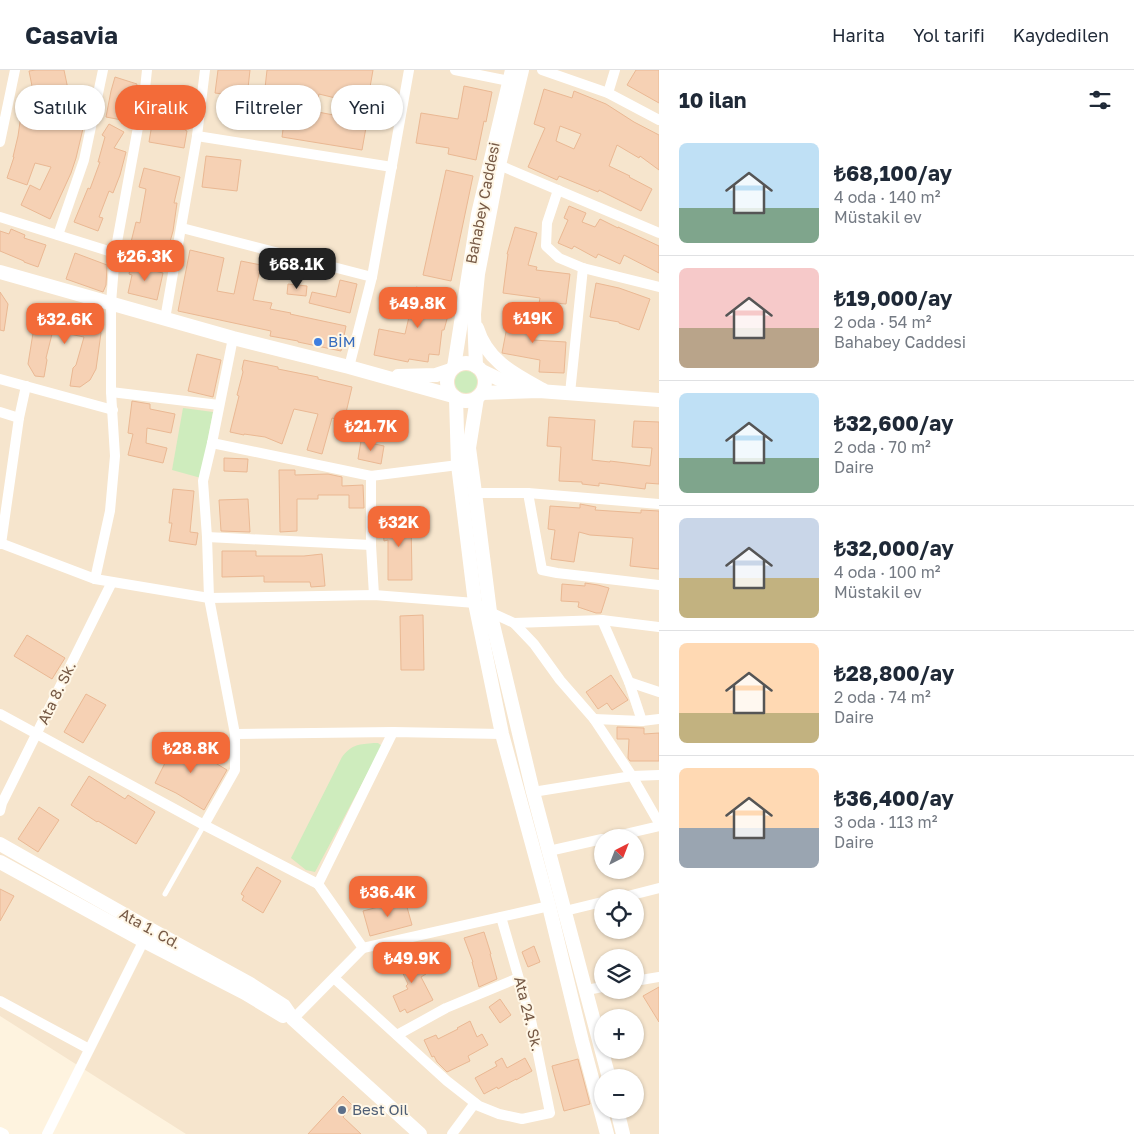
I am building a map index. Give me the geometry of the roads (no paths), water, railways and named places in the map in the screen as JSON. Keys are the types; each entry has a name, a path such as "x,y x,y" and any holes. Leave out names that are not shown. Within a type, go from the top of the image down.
{"street":[{"path":"0,142 15,70"},
{"path":"58,235 84,160 103,70"},
{"path":"95,579 110,512 115,456 111,392 111,304 115,253 147,70"},
{"path":"165,318 198,136 205,70"},
{"path":"350,367 372,277 409,70"},
{"path":"456,70 510,76"},
{"name":"Bahabey Caddesi","path":"479,368 474,314 478,274 522,70"},
{"path":"542,70 608,93 659,120"},
{"path":"608,93 615,70"},
{"name":"Bahabey Caddesi","path":"453,369 478,214 510,76"},
{"path":"198,136 392,166"},
{"path":"500,165 659,233"},
{"path":"558,190 547,223 546,246 559,258 583,268 659,287"},
{"path":"0,217 115,253 175,265"},
{"path":"182,228 372,277"},
{"path":"570,393 583,268"},
{"path":"0,272 233,338 387,377 466,401 479,396 542,391 659,400"},
{"path":"474,314 477,330 493,356 504,367 542,391"},
{"path":"204,825 235,770 235,734 209,598 203,481 233,338"},
{"path":"387,377 436,375 453,369 459,364 471,363 505,382 542,391"},
{"path":"479,368 486,382 485,388 479,396 469,448 490,612 549,851 607,1069"},
{"path":"453,369 447,381 450,391 455,397 458,465 476,603 502,734 549,906 607,1134"},
{"path":"0,379 113,410"},
{"path":"26,386 19,418 0,543 95,579 209,598 374,595 476,603"},
{"path":"111,392 219,405"},
{"path":"0,412 19,418"},
{"path":"212,443 371,476 458,465"},
{"path":"371,476 371,545 374,595"},
{"path":"476,493 528,493 659,504"},
{"path":"528,493 542,570 659,585"},
{"path":"207,537 371,545"},
{"name":"Ata 8. Sk.","path":"1,806 112,582"},
{"path":"490,612 514,623 534,644 560,680 594,718 632,776 659,824 641,829"},
{"path":"514,623 602,620 659,627"},
{"path":"602,620 629,682 642,720"},
{"path":"629,682 659,692"},
{"path":"0,714 204,825 318,884 363,948"},
{"path":"594,718 659,719"},
{"path":"235,734 393,732 502,734"},
{"path":"318,884 393,732"},
{"path":"534,792 632,776 659,775"},
{"path":"549,851 594,841"},
{"name":"Ata 1. Cd.","path":"0,844 147,935"},
{"name":"Ata 1. Cd.","path":"0,862 250,984 284,1006 294,1020 420,1134"},
{"path":"644,892 659,888"},
{"path":"565,911 594,904"},
{"path":"294,1020 363,948 549,906"},
{"name":"Ata 24. Sk.","path":"475,1103 499,1114 522,1119 550,1113 531,1020 502,916"},
{"path":"47,1134 147,935"},
{"path":"644,980 659,977"},
{"path":"334,978 475,1103 452,1134"},
{"path":"397,1035 446,1008 518,978"},
{"path":"587,990 594,989"},
{"path":"0,1001 89,1049"},
{"path":"619,1119 623,1134"},
{"path":"0,1132 4,1134"}],"lane":[{"path":"165,894 204,825"}],"place":[{"name":"BİM","path":"318,342"},
{"name":"Best Oil","path":"342,1110"}]}
